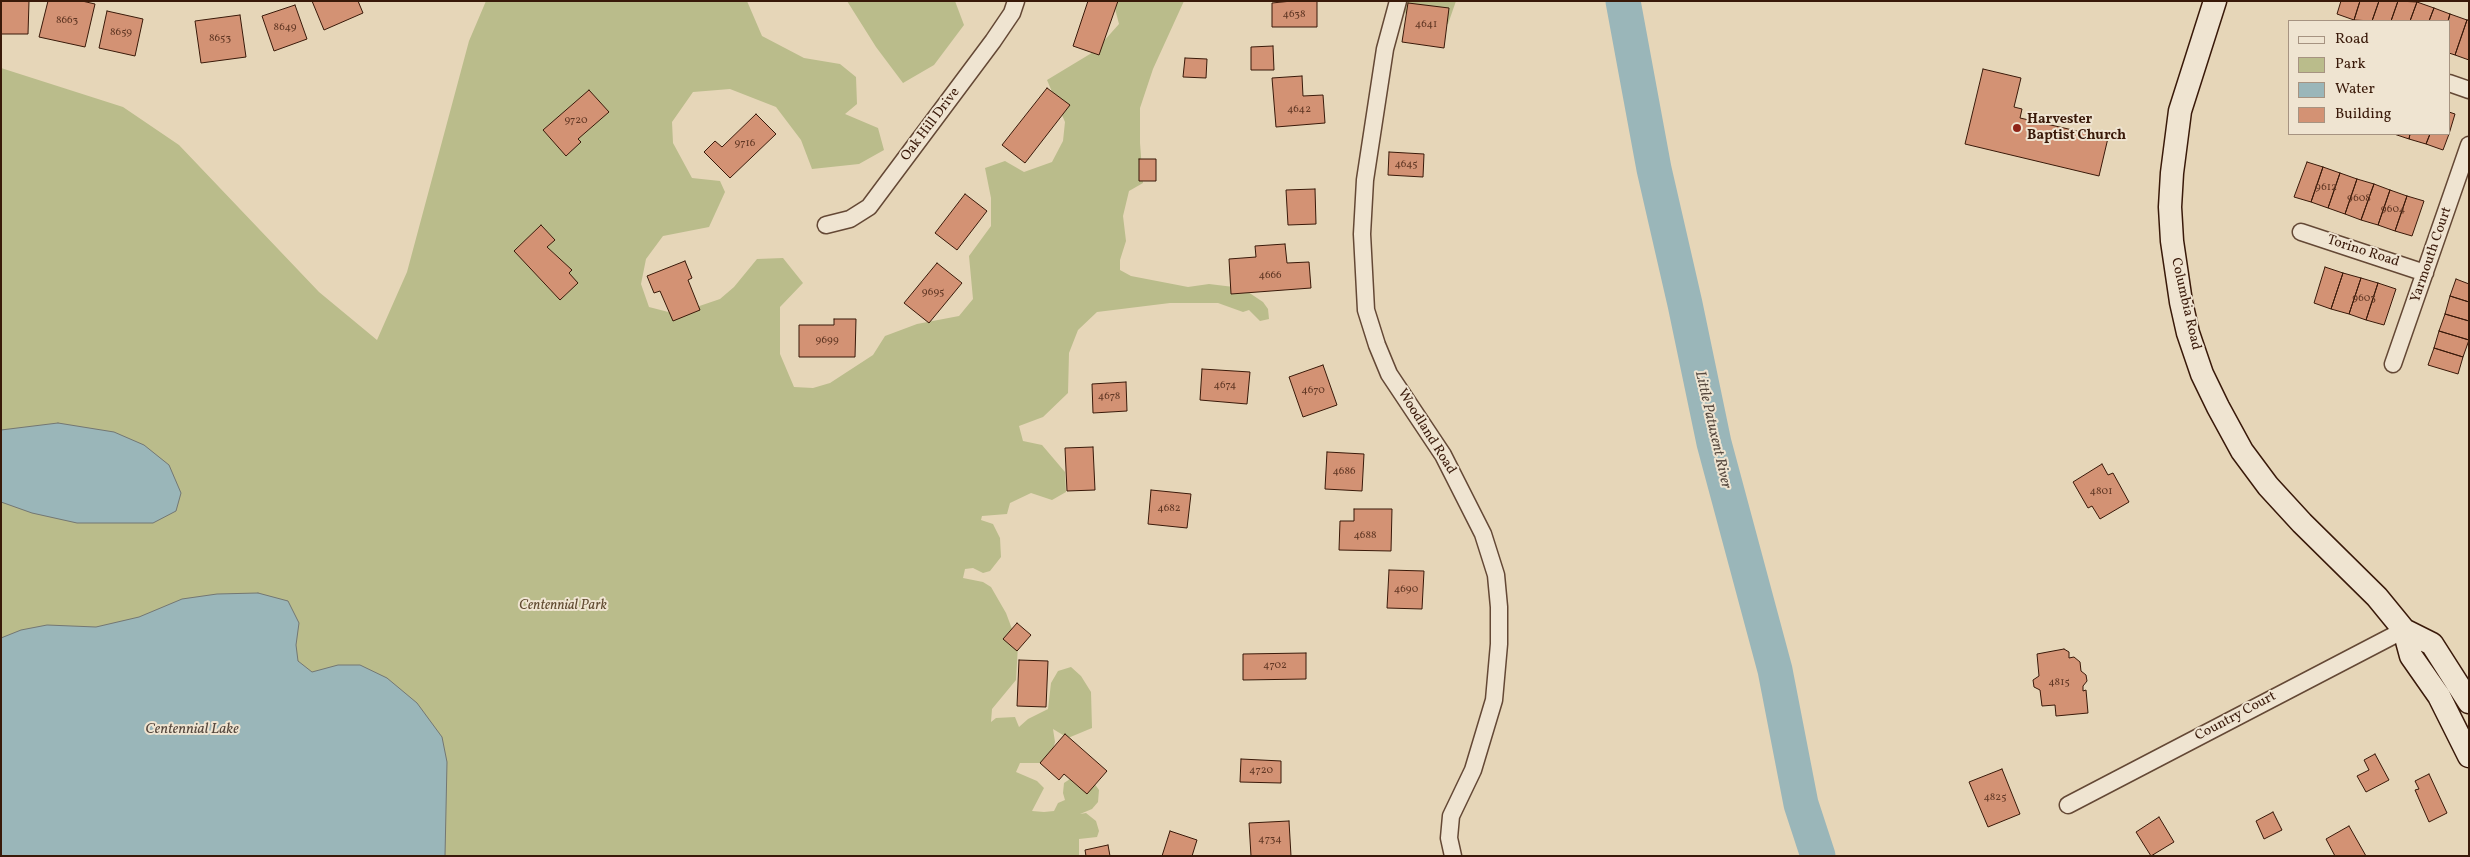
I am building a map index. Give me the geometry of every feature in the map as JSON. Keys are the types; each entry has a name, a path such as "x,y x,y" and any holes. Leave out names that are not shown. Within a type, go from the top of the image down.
{"street":[{"name":"Oak Hill Drive","path":"826,225 850,219 869,206 879,195 994,41 1012,13 1016,1"},
{"name":"Woodland Road","path":"1398,1 1385,50 1365,180 1362,234 1366,310 1389,374 1443,455 1483,534 1496,575 1499,607 1499,644 1494,700 1473,770 1451,816 1449,838 1453,856"},
{"name":"Columbia Road","path":"2215,1 2180,110 2172,173 2172,241 2188,333 2202,374 2242,450 2268,486 2302,523 2377,596 2404,630 2411,656 2439,696 2469,756"},
{"path":"2450,83 2469,90"},
{"name":"Yarmouth Court","path":"2394,364 2425,273 2463,186 2469,145"},
{"name":"Torino Road","path":"2301,232 2425,273"},
{"name":"Columbia Road","path":"2404,630 2432,644 2469,702"},
{"name":"Country Court","path":"2068,804 2404,630"}],"green space":[{"name":"Centennial Park","path":"486,1 747,1 762,36 804,58 840,64 856,77 857,104 845,114 878,128 884,150 859,164 812,169 801,140 776,107 730,89 693,92 672,122 673,143 692,178 720,181 725,192 709,227 663,236 646,259 641,284 649,307 676,314 720,299 734,287 757,259 783,258 803,283 780,307 780,354 794,387 813,388 830,383 873,355 885,336 917,324 959,316 973,299 969,256 991,226 991,198 985,168 1005,161 1024,172 1052,162 1063,141 1065,122 1047,80 1095,51 1119,24 1113,1 1184,1 1153,69 1140,108 1143,183 1129,191 1123,216 1126,241 1120,260 1120,270 1131,276 1188,287 1209,284 1242,288 1263,302 1268,309 1269,319 1260,321 1249,310 1243,312 1218,303 1170,303 1097,312 1078,330 1069,353 1068,393 1043,417 1019,426 1023,441 1042,445 1065,472 1066,492 1052,500 1031,493 1010,503 1007,514 982,516 981,520 993,524 1000,538 1001,557 990,571 983,573 973,568 965,569 963,578 983,582 991,587 1006,613 1018,645 1016,680 992,709 991,722 996,718 1015,717 1019,727 1028,719 1048,709 1051,683 1058,671 1071,667 1081,676 1091,692 1092,728 1068,738 1053,729 1055,742 1051,757 1041,763 1020,763 1016,772 1037,781 1044,788 1032,811 1044,812 1054,811 1058,803 1065,800 1063,793 1064,783 1076,775 1089,776 1099,790 1098,802 1092,809 1080,814 1086,813 1096,821 1099,831 1097,837 1079,839 1079,856 1,856 1,68 123,107 179,145 319,292 377,340 407,272 469,41"},
{"path":"847,1 955,1 964,25 934,65 903,83 876,47"},
{"path":"1401,1 1456,1 1448,24 1418,35 1402,7"}],"water":[{"path":"58,423 114,432 144,445 169,465 181,493 176,511 153,523 77,523 32,513 1,502 1,430"},
{"name":"Centennial Lake","path":"258,593 288,601 299,623 296,645 298,661 312,672 338,665 360,665 387,678 417,703 442,737 447,762 445,856 1,856 1,638 21,630 47,625 96,627 139,617 182,599 217,594"}],"building":[{"path":"1,1 29,1 28,34 1,34"},
{"path":"48,1 82,1 95,4 85,47 39,37"},
{"path":"312,1 358,1 363,13 324,30"},
{"path":"1088,1 1118,1 1099,55 1073,46"},
{"path":"1317,1 1317,27 1272,27 1272,3"},
{"path":"2341,1 2360,1 2354,20 2337,14"},
{"path":"2360,1 2379,1 2372,20 2354,20"},
{"path":"2379,1 2398,1 2391,20 2372,20"},
{"path":"2398,1 2417,2 2410,20 2391,20"},
{"path":"2417,2 2434,8 2429,20 2410,20"},
{"path":"1408,3 1449,8 1444,48 1402,42"},
{"path":"295,5 307,39 274,51 262,16"},
{"path":"2434,8 2450,14 2448,20 2429,20"},
{"path":"107,11 143,19 135,56 99,48"},
{"path":"2450,14 2467,20 2455,55 2450,53 2450,20 2448,20"},
{"path":"240,15 246,57 201,63 195,21"},
{"path":"2467,20 2469,20 2469,60 2455,55"},
{"path":"1273,46 1274,70 1251,70 1251,47"},
{"path":"1185,58 1207,59 1206,78 1183,77"},
{"name":"Harvester Baptist Church","path":"1983,69 2021,78 2014,107 2022,109 2020,118 2108,138 2099,176 1965,144"},
{"path":"1302,76 1303,96 1323,95 1325,123 1276,127 1272,78"},
{"path":"1047,88 1070,105 1025,163 1002,145"},
{"path":"589,90 609,112 578,139 581,142 566,156 543,130"},
{"path":"2450,112 2455,114 2450,131"},
{"path":"756,114 776,134 730,178 704,152 715,141 722,147"},
{"path":"2397,135 2410,135 2409,139"},
{"path":"2410,135 2430,135 2426,144 2409,139"},
{"path":"2430,135 2449,135 2443,150 2426,144"},
{"path":"1389,152 1424,154 1423,177 1388,175"},
{"path":"1139,159 1156,159 1156,181 1139,181"},
{"path":"2307,162 2323,167 2311,202 2294,197"},
{"path":"2323,167 2340,173 2328,208 2311,202"},
{"path":"2340,173 2357,179 2345,214 2328,208"},
{"path":"2357,179 2374,184 2361,220 2345,214"},
{"path":"2374,184 2390,190 2378,225 2361,220"},
{"path":"1315,189 1316,224 1288,225 1286,190"},
{"path":"2390,190 2407,196 2395,231 2378,225"},
{"path":"965,194 987,211 957,250 935,233"},
{"path":"2407,196 2424,201 2412,236 2395,231"},
{"path":"541,225 555,240 547,247 572,270 569,273 578,283 560,300 514,251"},
{"path":"1285,244 1287,263 1309,262 1311,288 1231,294 1229,259 1256,257 1255,246"},
{"path":"685,261 692,278 688,280 700,310 673,321 660,291 654,293 647,276"},
{"path":"937,263 962,283 929,323 904,303"},
{"path":"2325,267 2343,273 2331,309 2314,303"},
{"path":"2343,273 2361,278 2349,314 2331,309"},
{"path":"2361,278 2378,283 2366,320 2349,314"},
{"path":"2456,279 2469,284 2469,302 2450,296"},
{"path":"2378,283 2396,289 2384,325 2366,320"},
{"path":"2450,296 2469,302 2469,321 2445,314"},
{"path":"2445,314 2469,321 2469,340 2439,331"},
{"path":"834,319 856,319 855,357 799,357 799,325 834,325"},
{"path":"2439,331 2469,340 2463,357 2434,348"},
{"path":"2434,348 2463,357 2458,374 2428,365"},
{"path":"1323,365 1337,405 1303,417 1289,377"},
{"path":"1202,369 1250,372 1247,404 1200,400"},
{"path":"1126,382 1127,411 1093,413 1092,384"},
{"path":"1093,447 1095,490 1067,491 1065,448"},
{"path":"1327,452 1364,454 1362,491 1325,489"},
{"path":"2102,464 2108,475 2113,473 2129,502 2100,519 2092,506 2088,508 2073,482"},
{"path":"1151,490 1191,494 1187,528 1148,524"},
{"path":"1354,509 1392,509 1391,551 1339,550 1340,521 1354,521"},
{"path":"1389,570 1424,571 1422,609 1387,608"},
{"path":"1017,623 1031,635 1017,651 1003,639"},
{"path":"2064,649 2069,652 2069,658 2074,657 2080,662 2081,671 2086,675 2087,681 2083,686 2083,691 2086,690 2088,713 2056,716 2055,705 2042,706 2040,690 2034,687 2033,680 2039,676 2037,654"},
{"path":"1306,653 1306,679 1243,680 1243,654"},
{"path":"1019,660 1048,661 1046,707 1017,706"},
{"path":"1065,734 1107,771 1087,794 1064,774 1059,780 1040,763"},
{"path":"2375,754 2389,780 2366,792 2357,776 2369,770 2364,760"},
{"path":"1241,759 1281,761 1281,783 1240,782"},
{"path":"2002,769 2020,814 1988,827 1969,782"},
{"path":"2429,774 2447,813 2429,822 2415,790 2419,789 2415,781"},
{"path":"2273,812 2282,830 2264,839 2256,821"},
{"path":"2159,817 2174,842 2151,856 2136,832"},
{"path":"1289,821 1291,856 1251,856 1249,823"},
{"path":"2349,826 2366,856 2335,856 2326,839"},
{"path":"1170,831 1197,840 1192,856 1162,856"},
{"path":"1108,845 1110,856 1086,856 1085,850"}],"waterway":[{"name":"Little Patuxent River","path":"1623,1 1654,169 1714,443 1775,670 1801,804 1818,856"}],"place":[{"name":"Harvester Baptist Church","path":"2017,128"}]}
